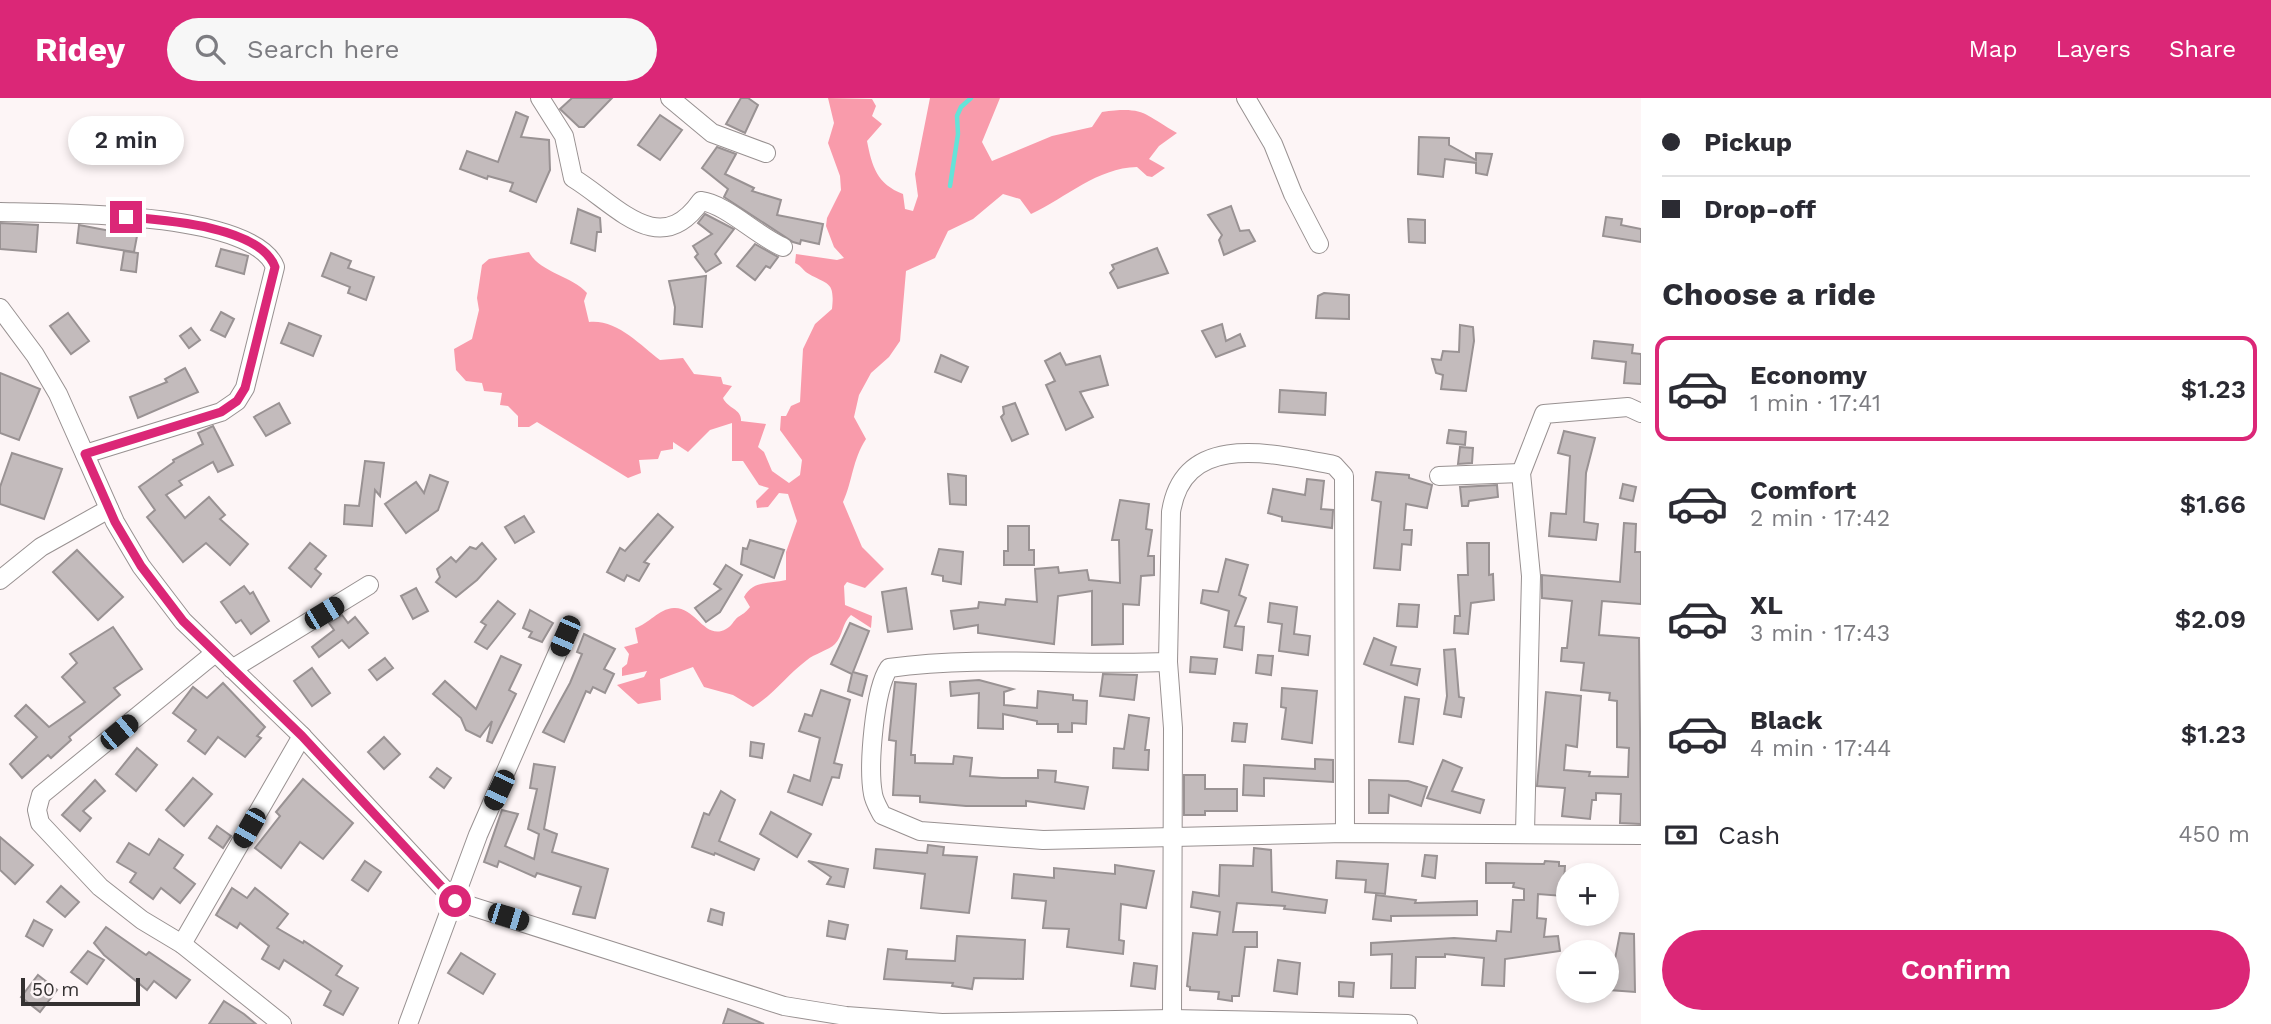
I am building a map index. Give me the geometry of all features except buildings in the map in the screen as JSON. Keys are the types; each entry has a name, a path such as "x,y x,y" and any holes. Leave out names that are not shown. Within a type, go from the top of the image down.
{"street":[{"path":"540,98 564,136 572,178 622,214 642,224 672,228 690,217 701,201 711,202 756,233 783,247"},
{"path":"670,98 712,133 766,153"},
{"path":"1246,98 1273,145 1293,194 1320,243"},
{"path":"0,212 82,213 170,221 219,230 255,245 271,257 275,267 250,372 237,401 221,412 85,454"},
{"path":"0,308 35,355 58,394 109,509 141,566 183,621 302,736 455,901 718,982 784,1006 846,1016 942,1023 1094,1023 1172,1019 1408,1024"},
{"path":"1525,833 1531,576 1521,473 1544,414 1628,407 1641,413"},
{"path":"1172,1019 1173,728 1168,662 1171,512 1176,489 1191,468 1222,454 1263,454 1334,465 1345,476 1345,833"},
{"path":"1439,476 1521,473"},
{"path":"0,580 41,547 109,509"},
{"path":"232,669 369,585"},
{"path":"408,1024 478,835 565,636"},
{"path":"215,653 41,795 37,810 40,823 100,887 142,920 182,944 282,1024"},
{"path":"1168,662 1107,665 1017,662 889,668 880,681 874,733 873,796 882,815 920,831 1043,840 1345,833 1641,835"},
{"path":"182,944 302,736"},
{"path":"778,1024 784,1006"}],"shaded area":[{"path":"828,98 872,99 876,106 872,116 882,124 867,141 871,159 882,180 903,194 905,209 913,211 918,196 915,174 930,98 1000,98 982,142 992,161 1052,136 1092,127 1102,112 1136,111 1150,116 1177,133 1159,146 1149,159 1165,168 1152,177 1137,167 1109,172 1082,184 1031,214 1020,199 1003,194 973,219 948,231 935,258 906,271 900,341 889,357 871,373 859,395 854,417 866,439 843,502 862,547 884,569 865,588 847,582 844,586 845,605 872,616 871,628 851,615 835,644 807,660 753,707 733,695 704,687 693,667 660,679 661,700 638,704 617,685 644,677 647,671 622,676 622,668 627,664 629,654 624,647 638,643 635,628 663,611 674,608 682,609 712,631 719,632 728,628 750,607 744,597 752,588 786,580 786,552 797,521 788,494 779,493 768,507 757,508 756,501 769,488 759,485 743,461 732,461 732,423 710,430 688,452 673,442 673,449 661,451 658,459 639,460 641,473 628,478 537,422 529,427 518,427 518,416 508,406 500,405 502,393 484,391 482,383 466,381 456,370 454,349 472,339 479,310 477,298 482,265 489,259 529,252 540,264 587,293 584,301 589,322 599,322 618,329 660,360 683,358 694,374 721,377 723,384 732,386 723,398 739,414 741,421 766,424 758,447 764,452 772,471 789,483 800,475 802,460 780,430 781,416 786,416 791,406 800,402 803,349 815,324 832,309 833,300 829,285 795,263 796,254 837,260 844,258 834,247 826,226 827,218 841,190 840,176 828,143 834,123"}],"waterway":[{"path":"950,186 958,134 957,116 961,107 971,98"}],"route":[{"path":"126,217 170,221 219,230 255,245 271,257 275,267 250,372 237,401 221,412 85,454 115,522 141,566 183,621 302,736 455,901"}]}
